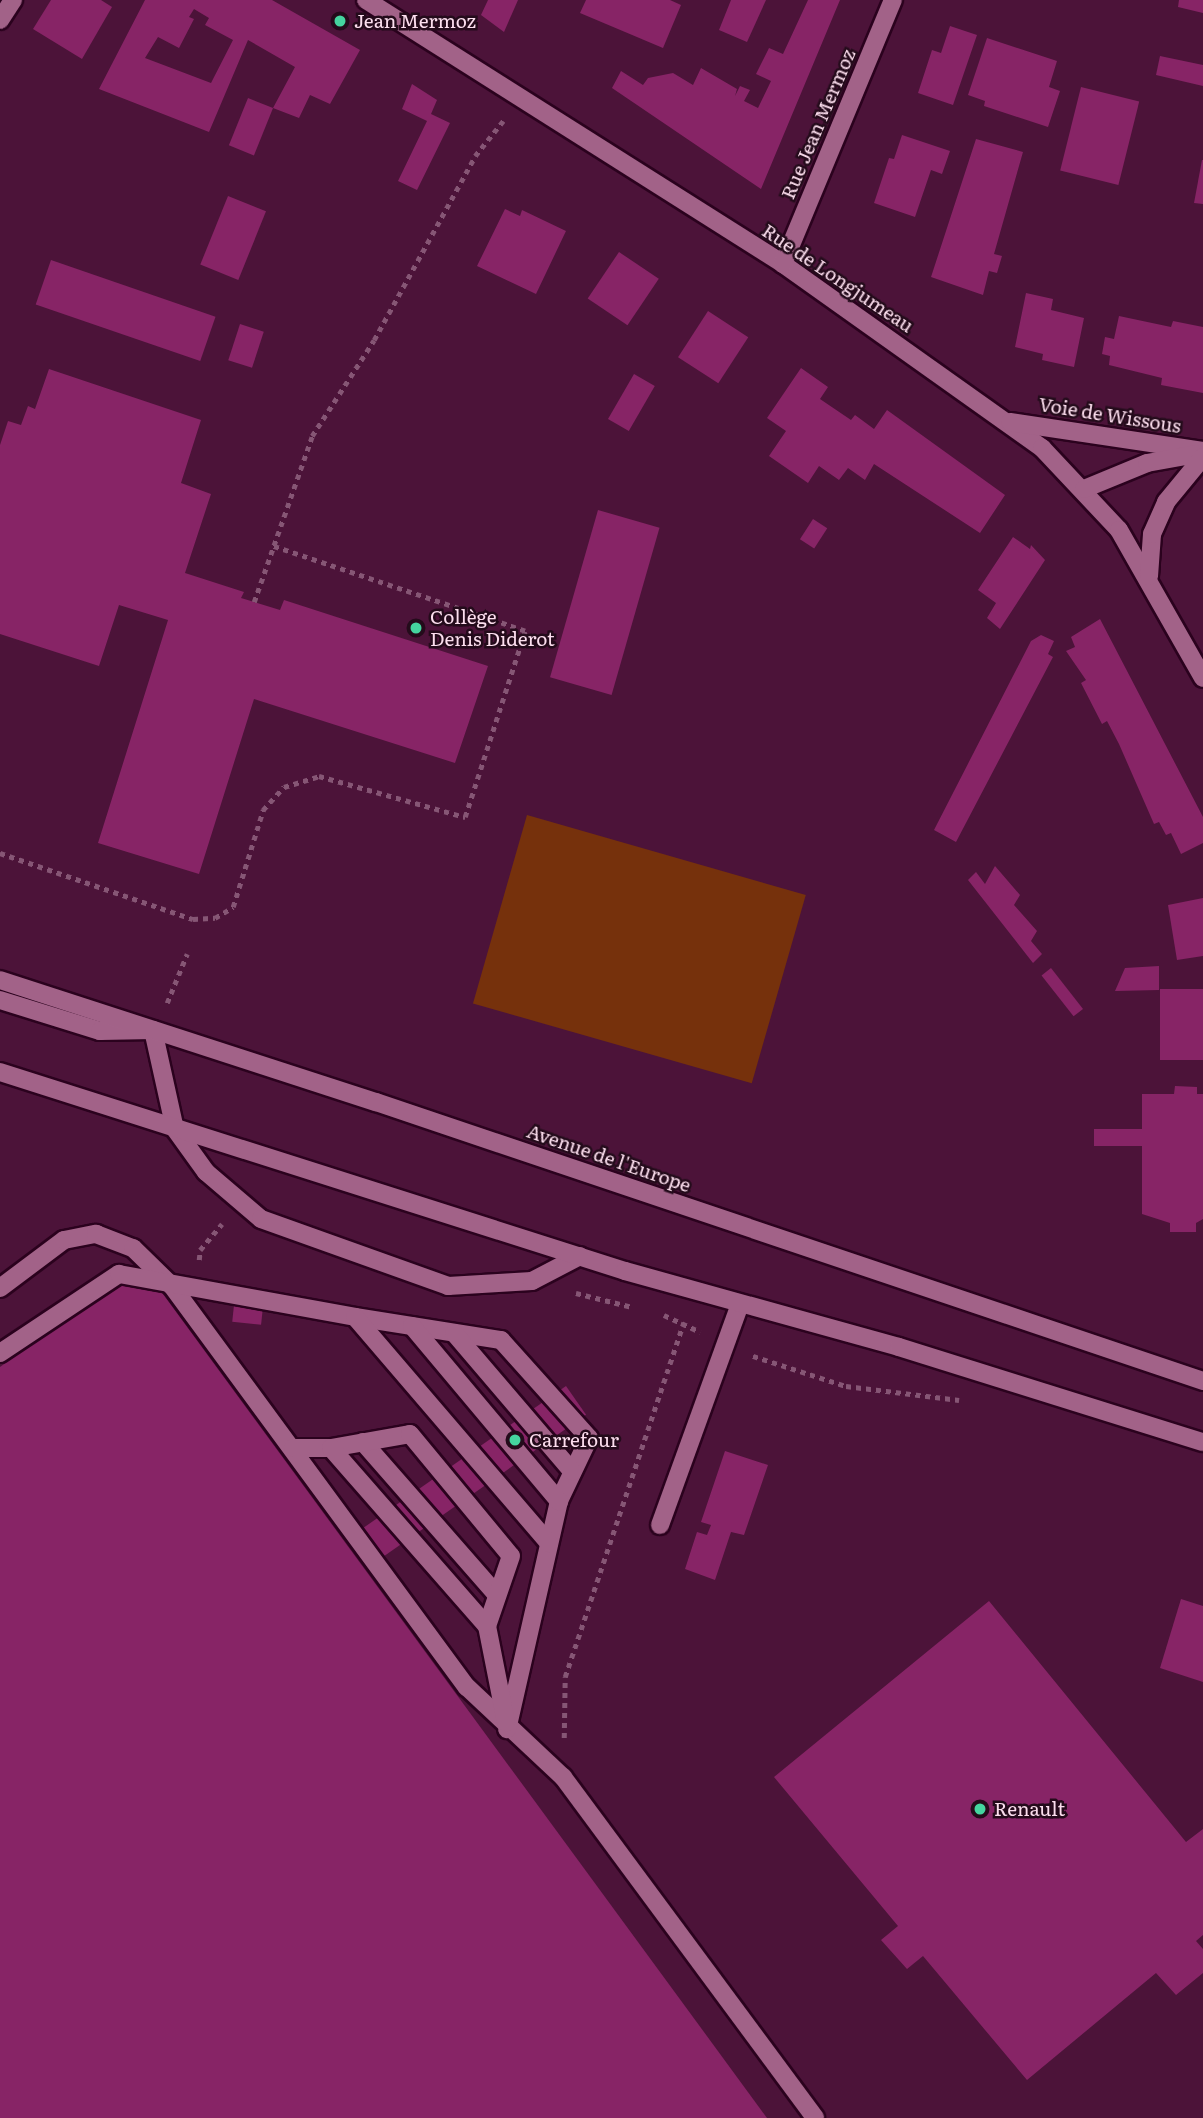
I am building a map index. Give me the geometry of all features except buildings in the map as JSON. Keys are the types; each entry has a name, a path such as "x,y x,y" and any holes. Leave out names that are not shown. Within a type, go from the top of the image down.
{"main road":[{"path":"0,20 13,0"},
{"name":"Rue de Longjumeau","path":"366,0 783,264 1010,422 1084,489 1119,530 1149,576 1203,678"},
{"name":"Rue Jean Mermoz","path":"783,264 893,0"},
{"name":"Voie de Wissous","path":"1010,422 1203,453"},
{"path":"1149,576 1152,534 1166,502 1203,453"},
{"name":"Voie de Wissous","path":"1084,489 1147,463 1203,453"},
{"name":"Avenue de l'Europe","path":"0,980 1203,1381"},
{"path":"0,1000 100,1031 153,1030 174,1129 206,1172 261,1219 448,1286 532,1281 580,1256"},
{"path":"0,1072 580,1256 733,1302 898,1347 1203,1442"},
{"path":"0,1288 64,1240 96,1234 133,1248 172,1286 467,1687 507,1729 563,1777 815,2118"},
{"path":"0,1353 119,1274 172,1286 501,1340 589,1438 559,1501 507,1729"},
{"path":"660,1525 724,1343 733,1302"},
{"path":"355,1317 549,1542"},
{"path":"412,1326 559,1501"},
{"path":"454,1333 572,1471"},
{"path":"293,1448 331,1448 410,1434 511,1556 487,1626 507,1729"},
{"path":"363,1442 497,1595"},
{"path":"331,1448 487,1626"}],"path":[{"path":"254,602 312,436 374,340 475,156 522,98"},
{"path":"0,853 193,919 215,918 233,907 263,810 284,787 319,776 465,817 525,631 273,546"},
{"path":"166,1003 187,954"},
{"path":"193,1288 200,1250 240,1201"},
{"path":"532,1281 639,1309"},
{"path":"652,1312 724,1343 846,1386 967,1402"},
{"path":"563,1777 565,1677 686,1313"}],"shaded area":[{"path":"527,815 806,895 752,1083 473,1003"}],"place":[{"name":"Jean Mermoz","path":"340,21"},
{"name":"Collège Denis Diderot","path":"416,628"},
{"name":"Carrefour","path":"515,1440"},
{"name":"Renault","path":"980,1809"}]}
